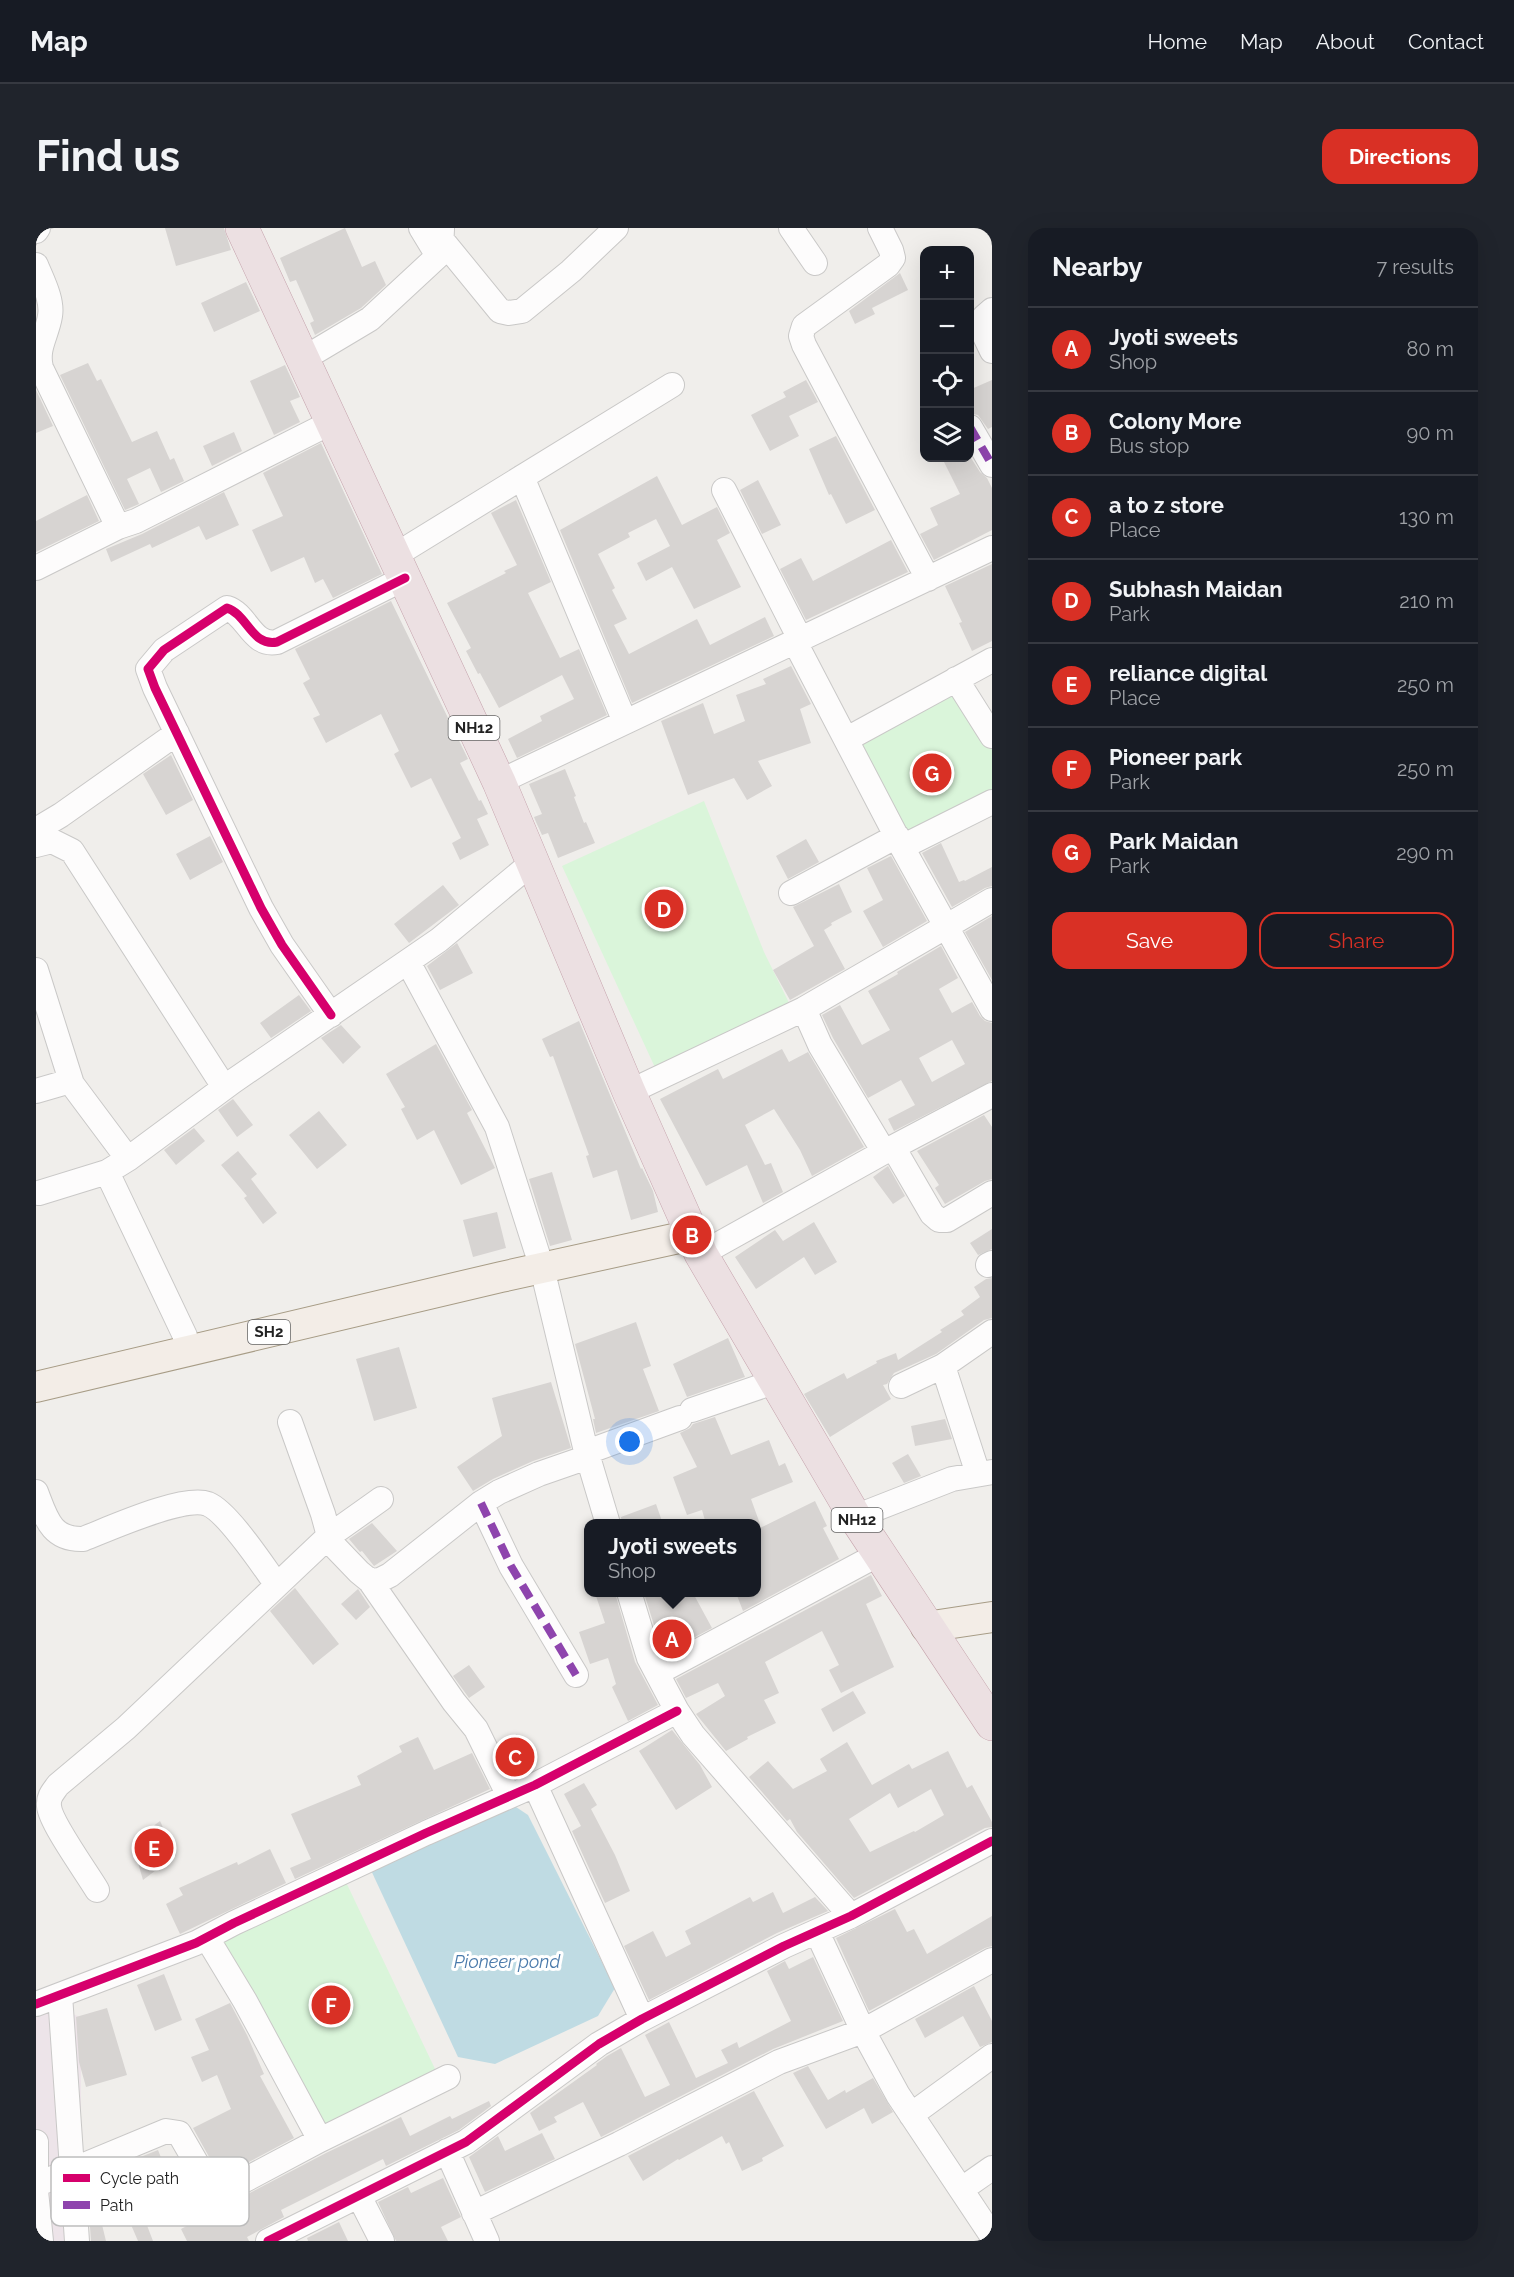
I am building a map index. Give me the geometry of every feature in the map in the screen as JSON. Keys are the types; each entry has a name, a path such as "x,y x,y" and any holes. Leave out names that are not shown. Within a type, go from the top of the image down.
{"highway":[{"name":"NH12","path":"242,228 499,782 696,1244 855,1517 992,1724"}],"main road":[{"name":"SH2","path":"36,1387 542,1268 696,1244"},
{"path":"926,1627 992,1617"}],"street":[{"path":"421,228 441,241 500,311 509,313 522,311 571,271 616,228"},
{"path":"791,228 815,263"},
{"path":"880,228 893,258 888,265 804,326 801,336 928,579"},
{"path":"303,359 370,319 441,241"},
{"path":"36,265 50,305 50,316 38,351 41,368 118,527"},
{"path":"992,310 984,317 980,326 992,351"},
{"path":"331,1015 282,945 261,908 148,669 164,650 227,608 233,610 263,642 270,644 277,642 400,567 522,477 672,385"},
{"path":"36,568 118,527 136,521 332,422"},
{"path":"974,434 992,465"},
{"path":"522,477 625,722"},
{"path":"724,490 899,841 992,1009"},
{"path":"499,782 992,548"},
{"path":"847,739 992,660"},
{"path":"956,680 992,736"},
{"path":"36,830 61,815 177,733"},
{"path":"791,893 899,841 992,802"},
{"path":"36,845 52,841 72,851 224,1087"},
{"path":"39,1193 107,1172 158,1139 224,1087 456,927 533,862"},
{"path":"630,1092 804,1009 992,900"},
{"path":"408,962 497,1127 542,1268 587,1455 606,1519"},
{"path":"36,970 72,1084 128,1159"},
{"path":"804,1009 820,1045 932,1214 939,1220 947,1220 992,1194"},
{"path":"36,1091 67,1082 72,1084"},
{"path":"696,1244 889,1150 992,1095"},
{"path":"107,1172 185,1336"},
{"path":"901,1386 943,1366 986,1340"},
{"path":"855,1517 928,1488 985,1473 943,1366"},
{"path":"370,1581 380,1580 390,1575 481,1503 519,1482 686,1414 777,1381"},
{"path":"290,1422 334,1546 358,1572 370,1581 454,1702 476,1729 509,1796"},
{"path":"36,1492 47,1521 59,1533 70,1539 83,1539 176,1505 194,1502 207,1504 218,1510 229,1521 277,1585"},
{"path":"97,1890 55,1822 48,1807 49,1797 58,1785 126,1728 329,1536 381,1499"},
{"path":"481,1503 511,1566 576,1675"},
{"path":"657,1673 879,1554"},
{"path":"630,1597 649,1658 677,1711 693,1735 851,1916"},
{"path":"36,2004 207,1938 244,1918 535,1785 677,1711"},
{"path":"535,1785 642,2019"},
{"path":"268,2241 480,2133 590,2050 642,2019 784,1946 851,1916 992,1841"},
{"path":"817,1932 863,2031 911,2115 992,2236"},
{"path":"207,1938 245,2001 320,2140"},
{"path":"474,2213 619,2144 779,2062 863,2031 992,1960"},
{"path":"60,1995 71,2157"},
{"path":"911,2115 992,2056"},
{"path":"249,2178 448,2077"},
{"path":"103,2157 166,2131 179,2133 193,2157"},
{"path":"36,2142 36,2177"},
{"path":"447,2151 487,2241"},
{"path":"962,2189 992,2168"},
{"path":"36,2185 51,2179"},
{"path":"36,2191 40,2241"},
{"path":"359,2196 382,2241"},
{"path":"76,2226 77,2241"}],"shaded area":[{"path":"36,2002 81,2017 81,2157 51,2157 51,2226 81,2226 81,2241 36,2241"}],"green space":[{"path":"954,685 992,750 992,795 909,840 855,741"},
{"path":"704,801 764,952 793,1011 658,1074 562,866"},
{"path":"344,1878 436,2071 322,2127 221,1938"}],"water":[{"name":"Pioneer pond","path":"502,1806 516,1807 528,1815 615,1988 598,2016 495,2064 458,2057 369,1866"}],"building":[{"path":"165,228 224,228 231,250 176,266"},
{"path":"345,228 362,267 375,261 386,285 361,308 315,335 310,323 314,321 296,280 290,282 280,258"},
{"path":"900,273 908,290 872,308 875,314 855,324 849,311"},
{"path":"246,282 260,311 214,332 201,303"},
{"path":"88,363 97,381 101,379 132,442 157,431 170,460 174,458 184,481 161,492 150,468 127,479 139,504 125,510 60,375"},
{"path":"285,365 300,397 290,401 300,422 274,435 250,381"},
{"path":"806,380 818,402 789,416 799,436 770,451 751,415 786,397 783,392"},
{"path":"992,380 992,427 988,429 978,415 974,414 974,388"},
{"path":"36,390 53,426 36,433"},
{"path":"234,432 242,451 212,466 203,446"},
{"path":"836,436 875,510 846,524 831,494 829,495 809,449"},
{"path":"321,443 382,574 333,598 323,579 315,583 304,557 271,572 252,530 283,516 263,473"},
{"path":"944,462 974,462 987,478 992,488 992,530 934,560 920,534 938,525 930,508 960,494"},
{"path":"657,476 682,525 717,507 730,533 717,540 741,587 694,609 672,567 646,581 637,563 670,546 656,519 628,533 630,537 598,554 615,588 612,590 627,619 614,625 629,654 697,619 710,645 765,617 774,636 632,703 560,530"},
{"path":"758,480 781,525 762,534 740,490"},
{"path":"224,492 239,525 206,540 199,526 152,548 150,544 111,562 106,549 142,534"},
{"path":"87,495 99,521 36,552 36,521"},
{"path":"516,500 551,582 528,593 560,658 579,649 607,715 517,758 508,739 542,721 540,716 574,699 562,675 499,708 466,651 471,648 447,603 517,565 491,513"},
{"path":"891,540 908,572 806,620 780,569 801,558 813,581"},
{"path":"992,564 992,641 972,651 959,623 962,622 945,586"},
{"path":"391,601 468,759 460,763 488,814 477,819 489,845 460,860 452,843 461,838 431,778 411,788 394,754 399,751 381,714 326,743 313,718 320,715 303,683 310,679 295,649"},
{"path":"791,666 811,704 800,709 811,743 758,761 772,786 747,800 734,778 688,795 661,721 703,703 714,734 745,721 736,695 766,684 763,679"},
{"path":"171,755 193,800 166,815 143,774"},
{"path":"565,769 584,823 586,822 595,843 558,858 548,833 542,835 534,817 542,814 529,784"},
{"path":"210,836 223,862 190,880 176,854"},
{"path":"806,839 819,862 788,879 776,856"},
{"path":"941,843 959,882 992,867 992,886 952,907 922,853"},
{"path":"891,856 927,921 883,947 863,911 883,900 867,868"},
{"path":"839,884 852,912 831,923 832,925 824,930 845,969 790,1000 773,970 814,946 793,907"},
{"path":"443,885 459,905 409,943 394,924"},
{"path":"992,916 992,980 965,932"},
{"path":"457,943 473,973 440,990 427,966"},
{"path":"941,946 958,978 939,989 952,1013 972,1002 980,1016 992,1023 992,1081 894,1131 888,1119 915,1105 901,1080 868,1098 822,1015 840,1005 862,1045 890,1030 868,991 898,974 897,972","holes":["952,1040 965,1064 932,1082 919,1058"]},
{"path":"299,995 311,1011 271,1038 260,1023"},
{"path":"579,1021 641,1169 653,1191 658,1212 631,1220 617,1170 593,1178 586,1156 589,1155 553,1056 550,1057 542,1039"},
{"path":"341,1025 361,1047 343,1064 321,1038"},
{"path":"436,1044 472,1110 467,1113 495,1168 461,1185 434,1130 417,1140 401,1109 405,1107 386,1074"},
{"path":"782,1049 789,1062 808,1052 864,1147 812,1176 800,1150 774,1109 745,1125 765,1165 771,1163 783,1192 763,1203 747,1165 706,1186 660,1099 718,1069 723,1079"},
{"path":"233,1099 253,1125 237,1137 218,1110"},
{"path":"319,1111 347,1145 317,1169 289,1135"},
{"path":"984,1115 992,1127 992,1179 945,1204 935,1188 939,1185 917,1151"},
{"path":"194,1128 205,1141 176,1165 164,1150"},
{"path":"238,1151 257,1174 251,1179 277,1213 263,1224 244,1198 247,1196 221,1165"},
{"path":"888,1166 905,1196 893,1204 873,1177"},
{"path":"552,1172 572,1240 550,1246 529,1179"},
{"path":"497,1212 506,1248 473,1257 463,1220"},
{"path":"814,1222 837,1262 815,1275 804,1257 756,1289 735,1257 775,1230 783,1241"},
{"path":"992,1229 992,1249 978,1255 970,1243"},
{"path":"992,1278 992,1318 984,1320 936,1354 894,1373 887,1384 883,1385 891,1399 830,1437 804,1394 844,1373 847,1379 877,1363 876,1361 896,1353 898,1360 964,1315 961,1311 980,1297 974,1287"},
{"path":"636,1322 651,1366 643,1369 659,1411 596,1433 593,1419 595,1419 575,1344"},
{"path":"728,1338 745,1377 687,1397 673,1364"},
{"path":"399,1347 417,1408 374,1421 356,1359"},
{"path":"551,1382 571,1448 533,1461 473,1491 457,1467 502,1436 492,1398"},
{"path":"715,1417 731,1455 769,1440 779,1466 785,1463 793,1482 751,1499 758,1519 705,1519 702,1510 687,1515 673,1477 697,1467 680,1433 693,1424"},
{"path":"945,1419 952,1439 915,1446 911,1426"},
{"path":"908,1454 921,1476 904,1483 892,1463"},
{"path":"815,1501 827,1526 823,1528 839,1559 743,1611 738,1597 761,1597 761,1528"},
{"path":"656,1504 661,1519 621,1519 621,1517"},
{"path":"372,1523 397,1551 374,1566 349,1539"},
{"path":"871,1575 882,1596 866,1604 894,1667 841,1693 829,1670 839,1665 822,1631 765,1662 779,1693 764,1700 776,1723 747,1737 748,1739 726,1751 696,1714 725,1696 718,1683 686,1698 676,1679"},
{"path":"295,1588 339,1644 313,1665 270,1611"},
{"path":"358,1589 370,1607 356,1620 341,1604"},
{"path":"596,1597 616,1597 635,1662 658,1705 628,1721 612,1687 616,1684 608,1658 590,1664 579,1632 605,1623"},
{"path":"645,1597 695,1597 712,1628 663,1654"},
{"path":"469,1665 485,1687 469,1698 453,1676"},
{"path":"853,1691 866,1713 833,1732 821,1709"},
{"path":"672,1730 700,1765 712,1787 676,1810 639,1751"},
{"path":"517,1734 534,1769 516,1778 499,1743"},
{"path":"418,1737 434,1770 472,1753 490,1789 295,1879 290,1868 311,1859 291,1814 361,1785 357,1776 402,1752 399,1746"},
{"path":"847,1742 872,1785 909,1764 912,1769 948,1751 967,1788 972,1785 992,1822 992,1827 985,1828 854,1898 797,1832 790,1819 787,1821 749,1777 768,1761 793,1789 827,1771 820,1759","holes":["931,1789 944,1815 915,1832 870,1852 849,1819 890,1793 898,1808"]},
{"path":"584,1783 597,1805 591,1809 615,1855 630,1891 605,1903 572,1831 581,1826 564,1794"},
{"path":"160,1821 176,1855 143,1880 132,1842"},
{"path":"270,1849 286,1883 180,1934 166,1904 183,1895 179,1888 237,1862 238,1865"},
{"path":"773,1892 783,1913 815,1897 828,1911 777,1933 649,2000 624,1946 653,1931 666,1957 691,1944 685,1931 750,1897 753,1902"},
{"path":"895,1909 907,1932 914,1929 927,1954 992,1916 992,1946 869,2011 836,1938"},
{"path":"813,1957 843,2021 773,2049 601,2137 583,2102 554,2117 557,2122 539,2131 530,2113 621,2048 645,2097 670,2085 645,2035 669,2022 696,2078 728,2063 721,2050 737,2042 739,2048 791,2021 767,1971 785,1961 789,1969"},
{"path":"164,1974 182,2020 155,2031 137,1985"},
{"path":"974,1986 992,2021 992,2042 980,2047 963,2016 925,2038 915,2019"},
{"path":"230,2003 264,2074 260,2076 294,2138 249,2162 249,2157 209,2157 193,2128 231,2109 217,2075 202,2082 191,2057 209,2050 195,2019"},
{"path":"107,2008 127,2075 86,2087 79,2062 76,2017"},
{"path":"808,2066 828,2100 873,2078 893,2112 872,2124 864,2108 826,2129 793,2073"},
{"path":"754,2091 784,2146 762,2158 763,2161 742,2171 729,2142 726,2144 722,2136 643,2181 628,2156"},
{"path":"489,2101 491,2106 459,2130 386,2166 383,2159 281,2210 284,2217 247,2237 249,2241 187,2241 181,2229 187,2226 249,2226 249,2193 401,2117 410,2136 450,2116 452,2119"},
{"path":"542,2133 555,2159 485,2192 469,2157 498,2136 505,2151"},
{"path":"158,2150 161,2157 140,2157"},
{"path":"443,2178 461,2217 441,2227 448,2241 396,2241 378,2202 408,2187 411,2193"},
{"path":"339,2222 348,2241 308,2241 307,2238"},
{"path":"90,2226 102,2226 106,2241 91,2241"},
{"path":"132,2226 147,2226 153,2241 138,2241"}],"marked path":[{"path":"974,434 992,465"},
{"path":"481,1503 511,1566 576,1675"}],"cycle path":[{"path":"331,1015 282,945 261,908 148,669 164,650 227,608 234,611 261,640 277,642 405,578"},
{"path":"36,2004 196,1943 426,1833 535,1785 677,1711"},
{"path":"268,2241 466,2142 599,2044 642,2019 784,1946 851,1916 992,1841"}],"place":[{"name":"Park Maidan","path":"932,773"},
{"name":"Subhash Maidan","path":"664,909"},
{"name":"Colony More","path":"692,1235"},
{"name":"Jyoti sweets","path":"672,1639"},
{"name":"a to z store","path":"515,1757"},
{"name":"reliance digital","path":"154,1848"},
{"name":"Pioneer park","path":"331,2005"}]}
